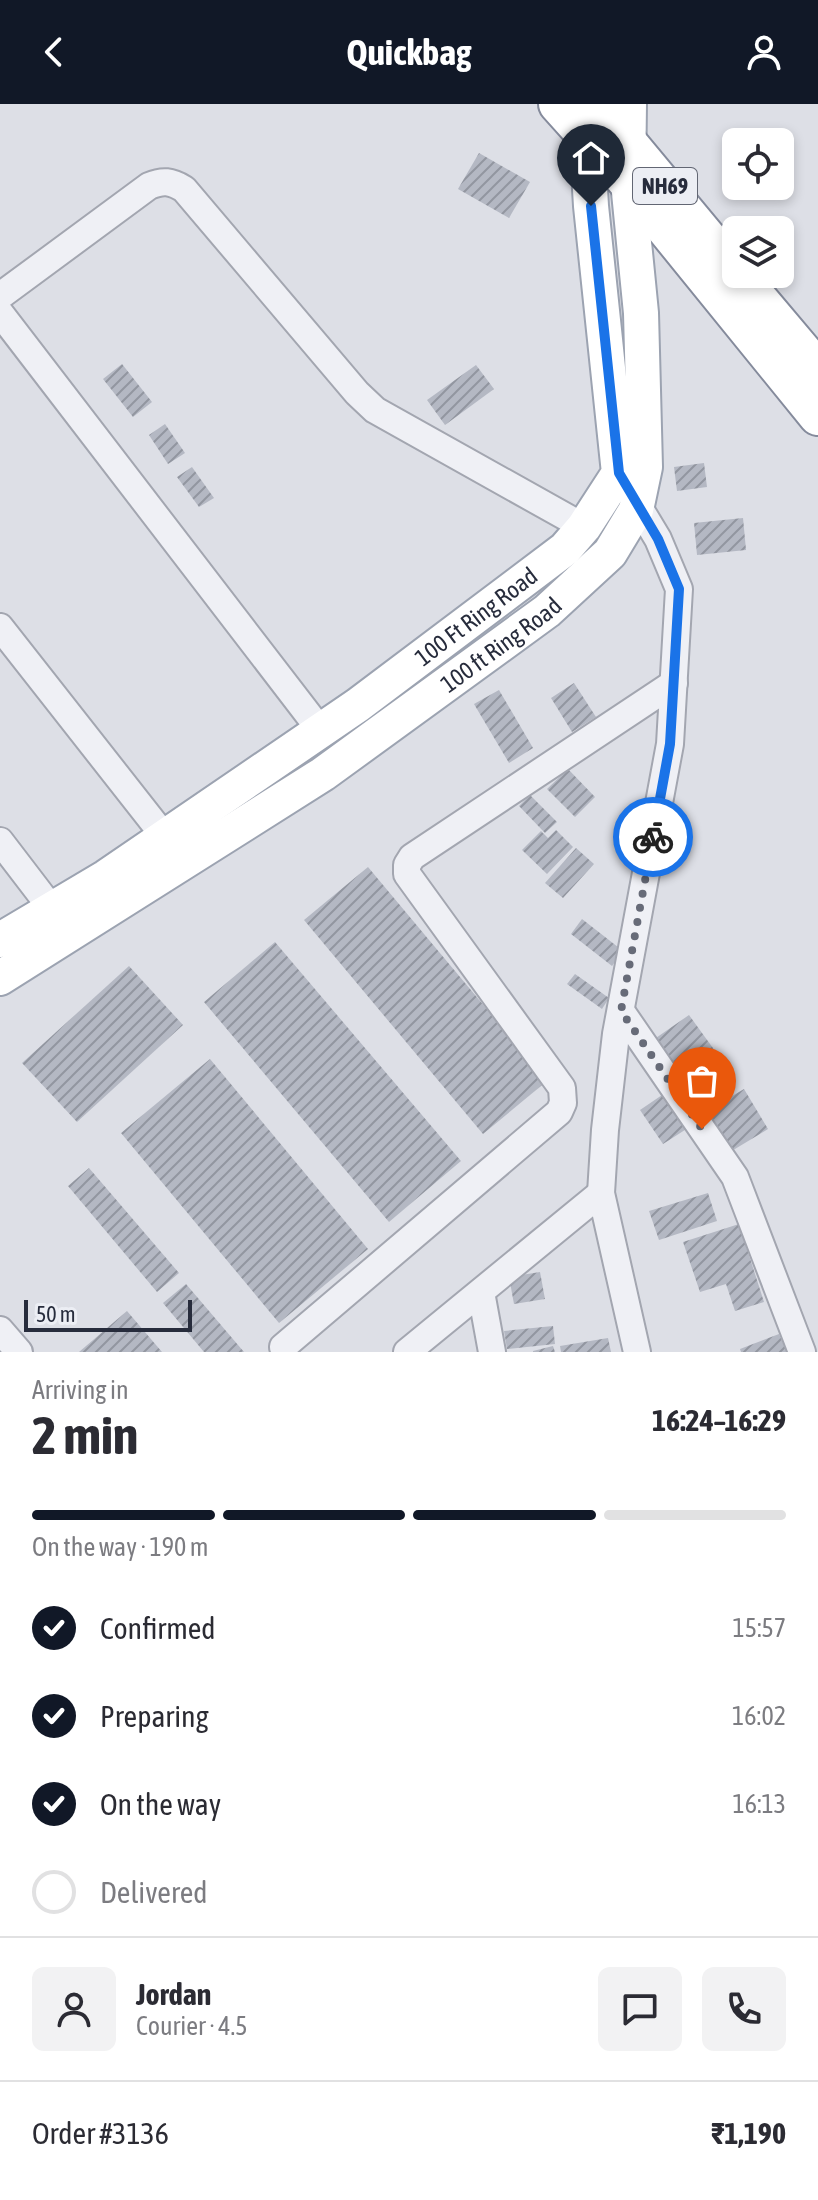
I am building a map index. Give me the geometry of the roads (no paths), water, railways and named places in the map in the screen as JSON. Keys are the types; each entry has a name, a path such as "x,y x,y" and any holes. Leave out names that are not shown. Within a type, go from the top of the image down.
{"highway":[{"name":"NH69","path":"584,112 627,142 722,255"},
{"name":"NH69","path":"584,112 628,182 818,416"},
{"name":"NH69","path":"750,288 818,370"}],"main road":[{"name":"100 ft Ring Road","path":"0,978 323,774 547,611 610,553 637,505 645,467 641,313 628,182 629,104"},
{"path":"584,112 619,473"},
{"name":"100 Ft Ring Road","path":"0,940 106,877 321,731 565,549 584,527 619,473"}],"street":[{"path":"0,296 149,186 160,181 172,182 184,189 357,393 375,410 584,527"},
{"path":"0,313 321,731"},
{"path":"619,473 658,539 679,589 670,744 621,1011 605,1130 601,1193 637,1352"},
{"path":"0,627 165,837"},
{"path":"283,1347 559,1112 563,1103 562,1088 407,874 407,865 412,857 674,683"},
{"path":"0,841 52,909"},
{"path":"621,1011 735,1177 802,1352"},
{"path":"407,1352 601,1193"},
{"path":"481,1292 492,1352"},
{"path":"0,1330 19,1352"}]}
